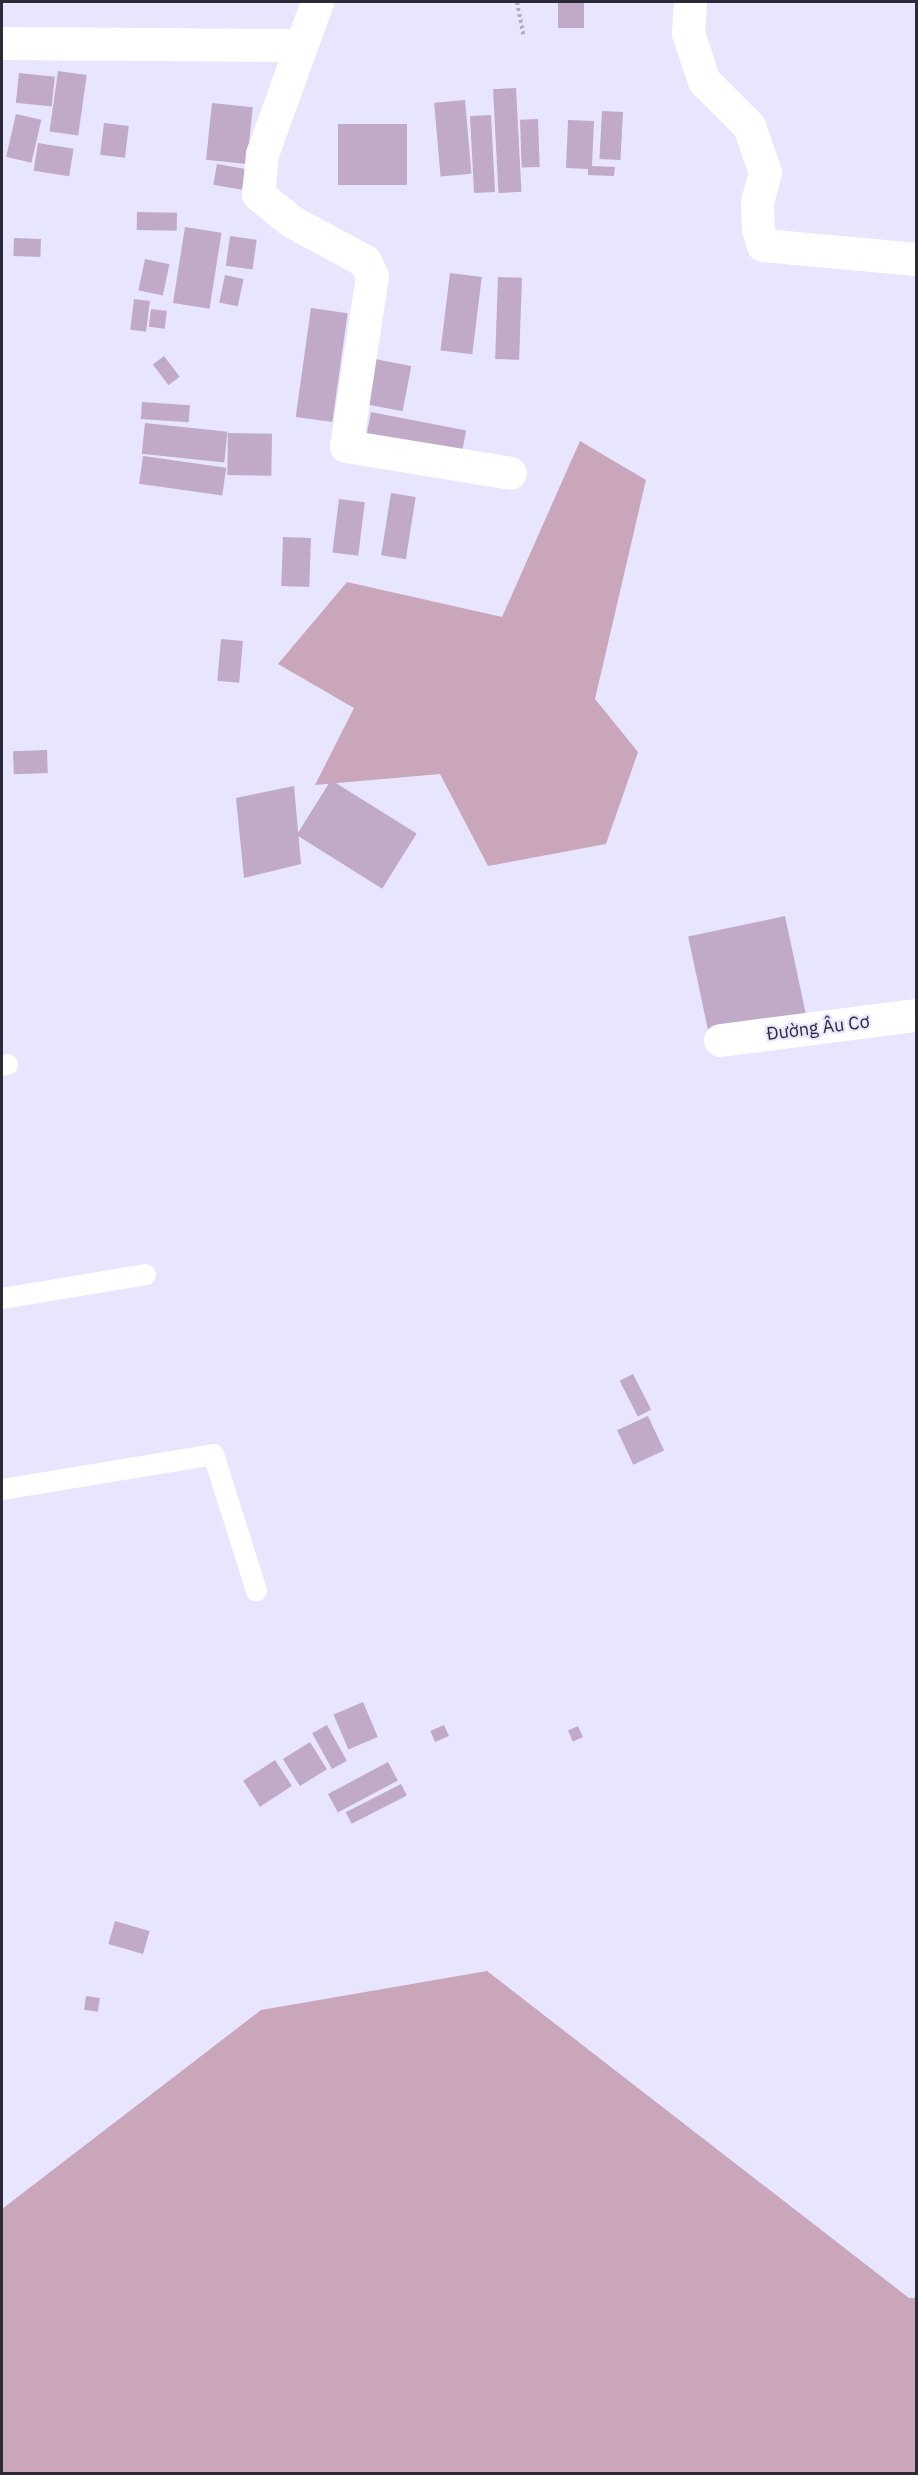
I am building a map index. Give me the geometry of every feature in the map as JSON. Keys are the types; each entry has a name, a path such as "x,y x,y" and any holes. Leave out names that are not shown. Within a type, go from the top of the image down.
{"street":[{"path":"317,2 262,154 258,194 291,221 365,261 372,276 346,446 510,473"},
{"path":"690,2 688,33 704,81 749,126 765,172 757,202 758,229 763,245 916,259"},
{"path":"2,43 300,45"},
{"name":"Đường Âu Cơ","path":"720,1040 916,1015"}],"lane":[{"path":"2,1298 145,1274"},
{"path":"2,1489 213,1454 256,1590"}],"path":[{"path":"516,2 523,34"}],"shaded area":[{"path":"580,441 646,480 595,699 638,752 606,844 488,866 440,774 315,785 354,708 278,664 347,582 502,617"},
{"path":"487,1971 909,2298 916,2298 916,2473 2,2473 2,2209 261,2010"}],"building":[{"path":"558,2 584,2 584,28 558,28"},
{"path":"58,71 87,75 78,135 50,131"},
{"path":"19,73 55,77 52,107 16,103"},
{"path":"516,88 521,192 498,193 493,89"},
{"path":"465,100 471,174 441,176 434,103"},
{"path":"212,103 253,107 247,164 206,160"},
{"path":"602,111 623,112 620,160 599,159"},
{"path":"16,114 41,120 31,163 6,157"},
{"path":"491,115 495,192 474,193 470,116"},
{"path":"538,119 540,167 522,168 520,120"},
{"path":"568,120 594,121 592,166 615,167 614,176 588,175 588,169 566,168"},
{"path":"104,123 129,126 125,158 100,155"},
{"path":"338,124 407,124 407,185 338,185"},
{"path":"38,143 74,149 69,176 34,171"},
{"path":"217,164 246,169 242,190 213,185"},
{"path":"137,212 177,213 177,231 137,230"},
{"path":"185,227 222,233 209,309 173,303"},
{"path":"230,236 257,240 253,269 226,266"},
{"path":"14,238 41,239 40,257 13,256"},
{"path":"145,259 169,264 163,295 138,290"},
{"path":"450,273 482,277 472,354 440,350"},
{"path":"225,275 244,279 238,306 219,302"},
{"path":"498,277 522,278 519,360 495,359"},
{"path":"134,299 150,301 146,332 130,330"},
{"path":"311,308 348,313 332,422 296,417"},
{"path":"151,309 167,311 165,329 149,327"},
{"path":"164,356 180,377 168,385 153,364"},
{"path":"375,359 411,366 403,411 366,404"},
{"path":"142,402 190,405 189,422 141,419"},
{"path":"371,412 466,431 460,463 365,444"},
{"path":"145,423 228,432 224,463 142,454"},
{"path":"228,433 272,434 271,476 227,475"},
{"path":"143,456 226,468 222,495 139,484"},
{"path":"391,493 416,497 406,559 381,555"},
{"path":"339,499 365,502 358,556 332,553"},
{"path":"283,537 311,538 309,587 281,586"},
{"path":"221,639 243,641 239,683 217,681"},
{"path":"47,750 48,773 14,774 13,751"},
{"path":"331,780 417,834 382,889 297,835"},
{"path":"294,786 301,864 244,878 236,798"},
{"path":"785,916 807,1019 710,1039 688,937"},
{"path":"633,1374 651,1410 638,1416 620,1381"},
{"path":"648,1416 664,1450 633,1465 617,1430"},
{"path":"363,1702 378,1737 348,1749 334,1715"},
{"path":"327,1725 347,1761 332,1769 312,1733"},
{"path":"444,1725 449,1736 435,1742 430,1731"},
{"path":"578,1726 583,1737 573,1741 568,1730"},
{"path":"310,1742 327,1769 300,1786 283,1759"},
{"path":"275,1760 292,1786 260,1807 243,1781"},
{"path":"388,1762 398,1781 338,1812 328,1794"},
{"path":"401,1784 407,1796 352,1824 346,1812"},
{"path":"115,1921 150,1931 143,1954 108,1944"},
{"path":"86,1996 100,1998 98,2012 84,2010"}]}
